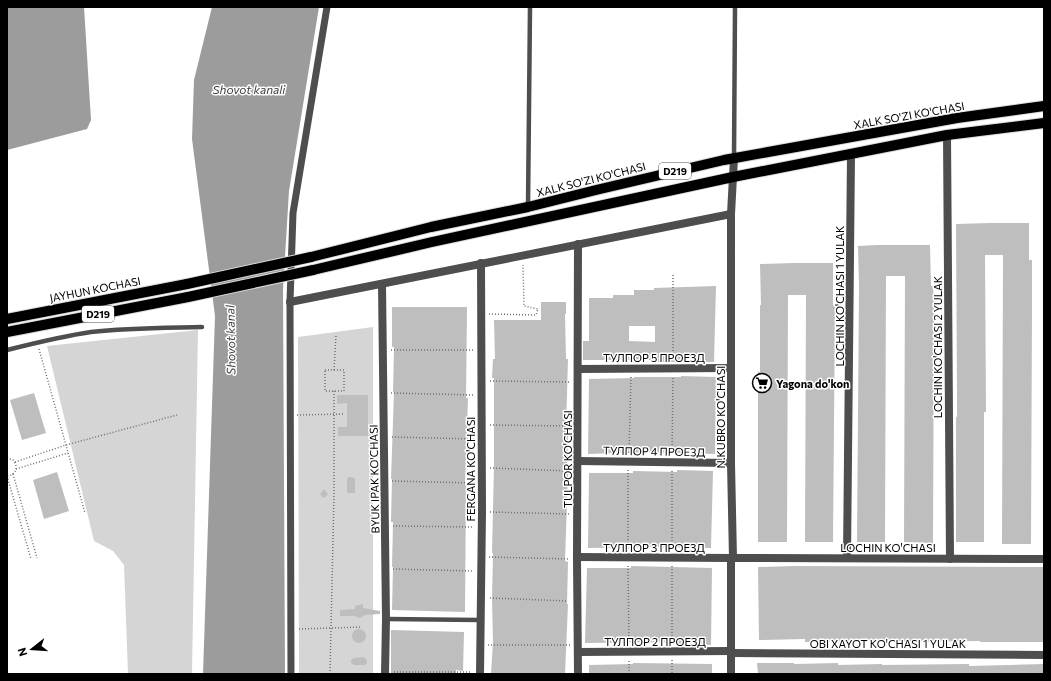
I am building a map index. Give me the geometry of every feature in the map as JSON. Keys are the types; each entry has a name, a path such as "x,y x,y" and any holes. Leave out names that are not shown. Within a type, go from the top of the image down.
{"main road":[{"name":"XALK SO'ZI KO'CHASI","path":"187,284 311,257 431,227 528,207 734,158 957,118 1044,106"},
{"name":"D219","path":"7,332 188,297 733,177 947,135 1044,123"},
{"name":"JAYHUN KOCHASI","path":"7,318 187,284"}],"street":[{"path":"292,674 290,302 293,213 327,7"},
{"name":"LOCHIN KO'CHASI 2 YULAK","path":"947,135 950,559"},
{"name":"LOCHIN KO'CHASI 1 YULAK","path":"847,558 851,154"},
{"name":"N.KUBRO KO'CHASI","path":"731,674 731,214 734,158"},
{"path":"290,302 731,214"},
{"name":"TULPOR KO'CHASI","path":"578,244 578,674"},
{"name":"FERGANA KO'CHASI","path":"480,673 482,512 481,263"},
{"name":"BYUK IPAK KO'CHASI","path":"382,284 386,569 385,673"},
{"name":"ТУЛПОР 5 ПРОЕЗД","path":"578,369 731,368"},
{"name":"ТУЛПОР 4 ПРОЕЗД","path":"578,461 731,463"},
{"name":"ТУЛПОР 3 ПРОЕЗД","path":"577,558 732,558"},
{"name":"LOCHIN KO'CHASI","path":"732,558 1044,559"},
{"name":"ТУЛПОР 2 ПРОЕЗД","path":"578,649 629,652 731,652"},
{"name":"OBI XAYOT KO'CHASI 1 YULAK","path":"731,652 1044,655"}],"lane":[{"path":"528,207 530,7"},
{"path":"734,158 736,7"},
{"path":"7,350 90,332 144,328 202,327"},
{"path":"386,619 480,620"}],"path":[{"path":"481,314 536,315 538,309 524,306 523,255"},
{"path":"672,674 673,275"},
{"path":"334,370 336,334"},
{"path":"37,343 85,513"},
{"path":"383,350 481,350"},
{"path":"629,674 628,462 631,369"},
{"path":"325,370 334,370 344,370 344,391 325,391 325,370"},
{"path":"482,381 578,383"},
{"path":"330,674 334,494 334,391"},
{"path":"384,393 481,395"},
{"path":"291,416 345,414"},
{"path":"7,454 8,458 15,462 66,445 177,415"},
{"path":"481,425 578,426"},
{"path":"384,437 481,439"},
{"path":"16,468 69,453"},
{"path":"15,462 16,468 13,474 37,558"},
{"path":"482,468 578,471"},
{"path":"13,474 7,476 31,559"},
{"path":"384,481 482,483"},
{"path":"482,512 578,514"},
{"path":"385,526 481,527"},
{"path":"481,557 577,558"},
{"path":"386,569 481,571"},
{"path":"480,598 578,601"},
{"path":"291,629 362,627"},
{"path":"480,645 578,649"},
{"path":"385,673 480,673"}],"shaded area":[{"path":"373,327 373,674 299,674 298,337"},
{"path":"198,330 192,674 128,674 124,565 113,551 94,541 47,346"}],"water":[{"path":"7,7 84,7 91,120 87,129 7,150"},
{"name":"Shovot kanali","path":"212,7 319,7 289,191 283,289 285,674 203,674 215,316 192,139 194,80"}],"building":[{"path":"1029,223 1029,260 1032,260 1031,544 1002,544 1003,255 985,255 986,412 984,412 984,542 956,542 956,224"},
{"path":"930,245 931,286 933,286 934,305 933,543 904,542 905,276 886,276 885,542 857,542 858,246"},
{"path":"833,263 833,305 835,305 833,542 805,542 806,295 788,295 787,542 758,542 758,372 760,372 761,305 760,264"},
{"path":"716,286 714,362 583,360 583,341 589,341 589,298 613,298 613,295 634,295 634,290 654,290 654,288","holes":["629,326 655,326 655,342 629,341"]},
{"path":"541,302 566,302 566,359 568,359 566,429 568,429 568,473 565,561 568,562 568,604 565,674 491,674 493,642 492,553 494,378 492,378 493,359 495,359 494,320 541,320"},
{"path":"392,307 467,307 466,398 468,398 465,485 465,612 392,610 393,522 391,522 391,479 394,347 392,347"},
{"path":"681,376 716,377 715,454 648,452 588,454 589,379"},
{"path":"34,393 46,433 22,440 10,400"},
{"path":"337,395 368,395 368,436 338,436 338,427 347,427 347,403 337,404"},
{"path":"677,470 713,471 711,548 588,548 589,473 633,473 633,471 677,472"},
{"path":"57,472 69,511 44,519 33,480"},
{"path":"349,477 355,479 355,493 347,493 347,479"},
{"path":"324,489 328,494 324,498 320,494"},
{"path":"631,566 712,568 711,645 675,644 675,642 585,643 587,568 631,568"},
{"path":"758,567 1044,567 1044,642 892,642 892,640 805,642 805,639 759,640"},
{"path":"363,604 363,608 380,611 380,614 365,615 360,618 355,616 340,616 340,610 355,609 355,606"},
{"path":"359,629 364,631 366,636 364,641 359,643 354,641 352,636 354,631"},
{"path":"391,630 464,632 463,671 456,670 456,674 391,674"},
{"path":"364,657 367,660 365,665 354,665 351,663 351,660 354,658"},
{"path":"633,663 712,664 712,674 589,674 589,665"},
{"path":"757,663 838,663 838,665 969,664 969,666 1044,664 1044,674 758,674"}],"place":[{"name":"Yagona do'kon","path":"762,383"}],"water label":[{"name":"Shovot kanal","path":"230,340"}]}
